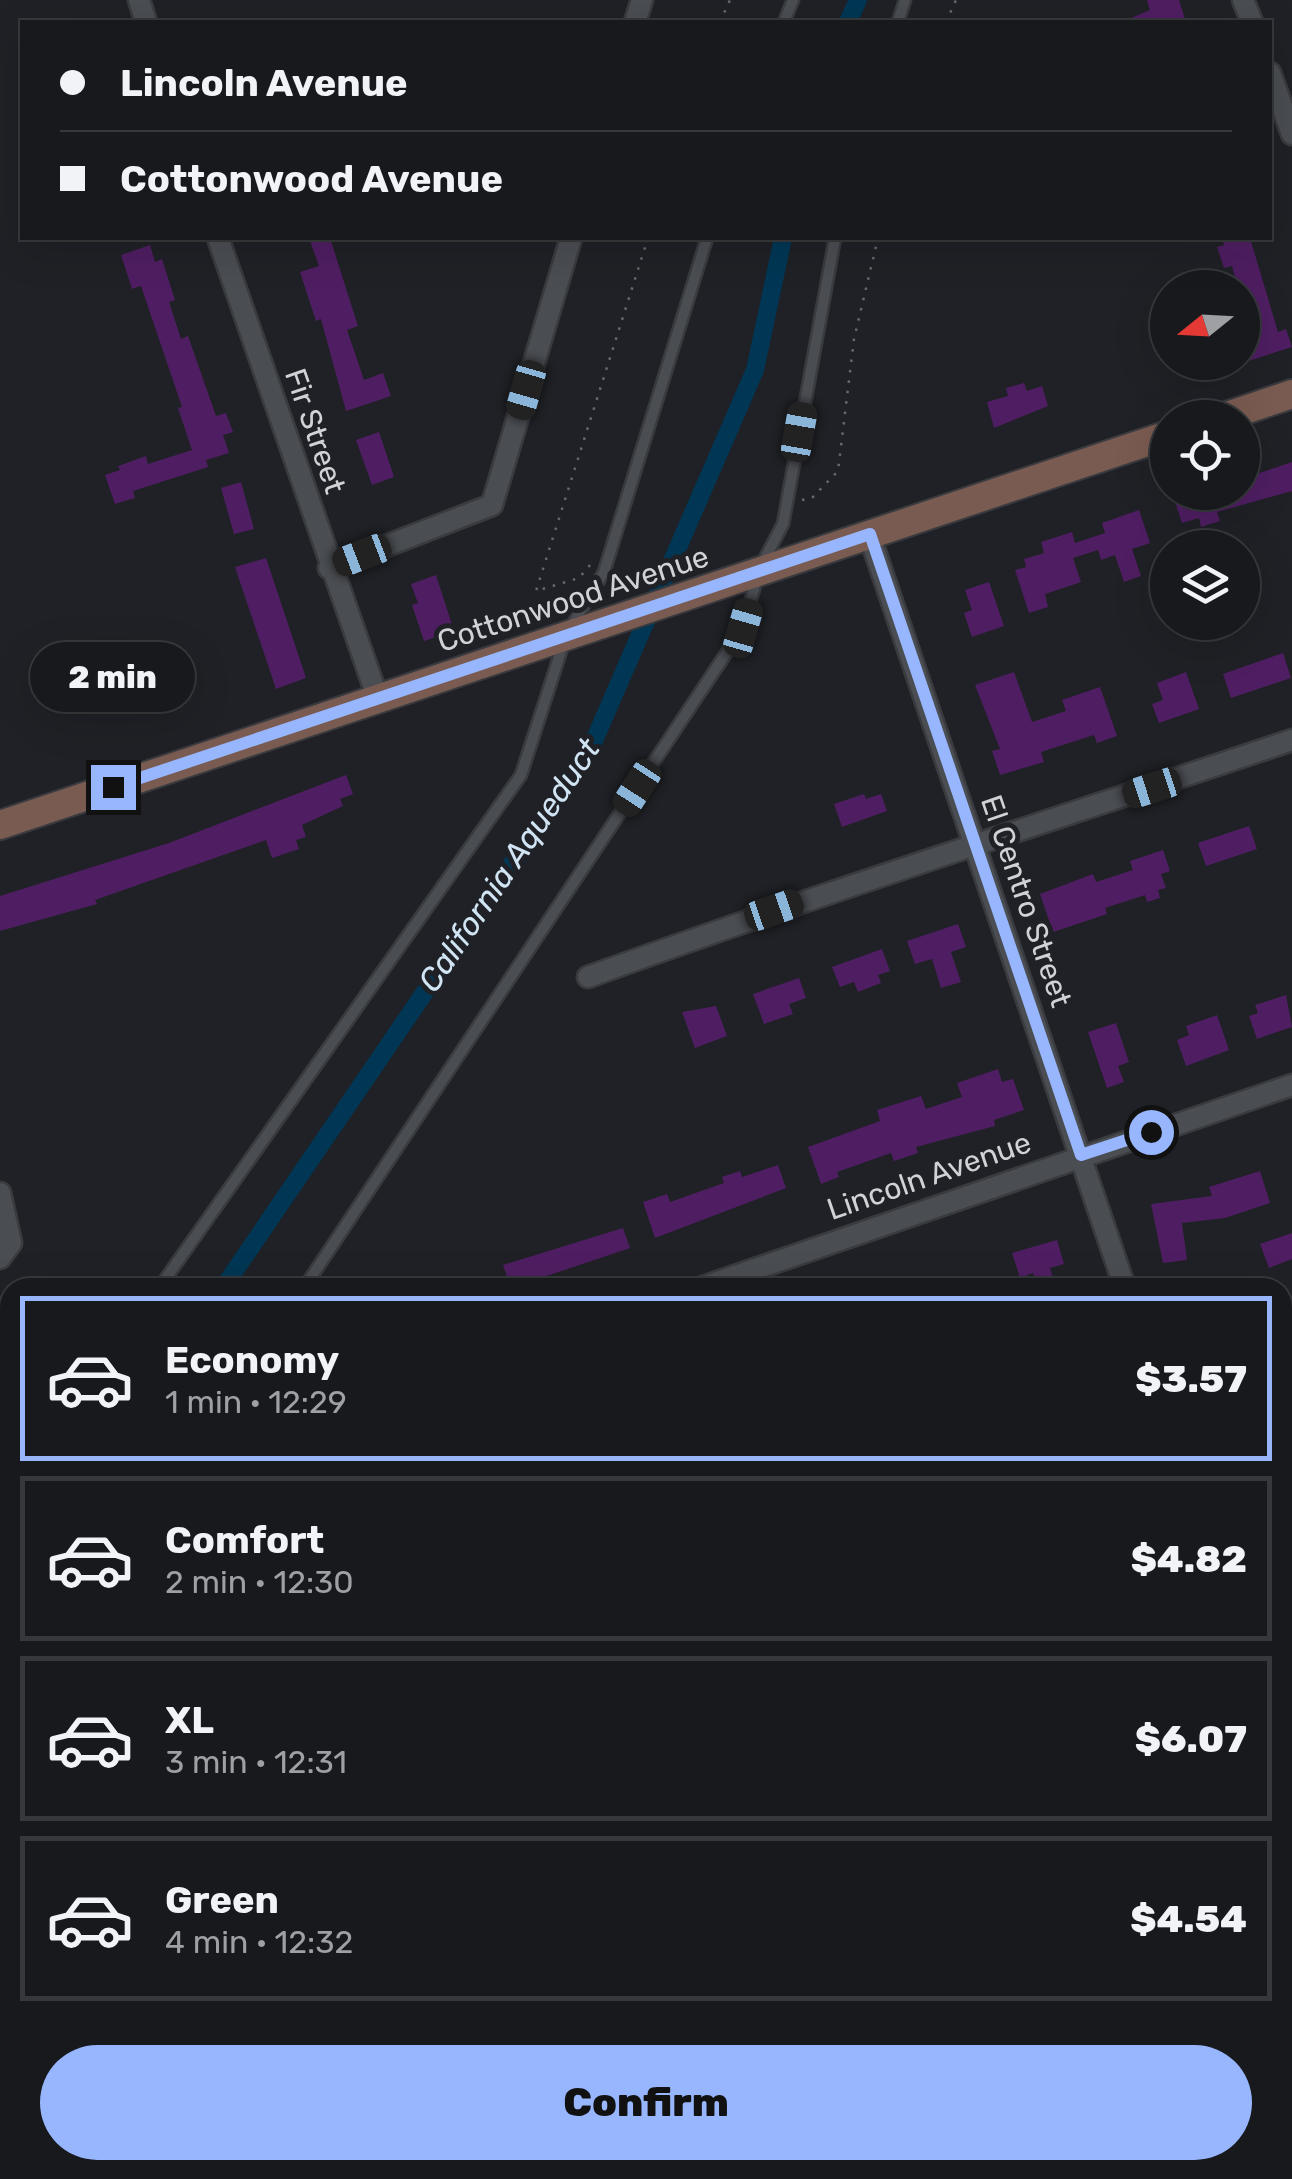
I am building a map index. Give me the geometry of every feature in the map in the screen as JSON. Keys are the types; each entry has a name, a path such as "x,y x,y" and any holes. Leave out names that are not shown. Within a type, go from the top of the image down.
{"street":[{"path":"1272,79 1292,134"},
{"name":"Fir Street","path":"219,240 329,568 378,698"},
{"path":"329,568 492,505 570,240"},
{"path":"1260,405 1292,394"},
{"name":"Cottonwood Avenue","path":"0,825 1150,441"},
{"name":"El Centro Street","path":"870,534 1122,1278"},
{"path":"588,977 849,883 976,846 1292,740"},
{"name":"Lincoln Avenue","path":"729,1278 1292,1085"},
{"path":"0,1193 11,1243 0,1258"}],"lane":[{"path":"166,1278 522,775 566,636 604,572 706,240"},
{"path":"311,1278 743,628 759,571 782,524 835,240"}],"path":[{"path":"591,563 579,578 536,590 647,240"},
{"path":"786,503 812,498 838,471 854,338 878,240"}],"building":[{"path":"1147,0 1179,0 1185,20 1127,20 1150,10"},
{"path":"310,240 331,240 358,326 347,330 364,380 383,373 391,396 346,411 321,319 316,321 300,272 319,266"},
{"path":"1223,240 1251,240 1260,270 1224,268 1217,247 1224,245"},
{"path":"150,245 155,262 162,259 175,300 169,302 181,339 188,336 216,416 226,413 233,432 223,435 229,453 206,460 208,467 133,491 135,498 115,504 105,475 146,456 148,464 192,450 178,408 182,407 141,286 132,289 121,255"},
{"path":"1260,272 1278,332 1286,329 1292,347 1260,357"},
{"path":"1024,383 1027,391 1042,386 1048,406 994,428 987,402 1008,396 1006,388"},
{"path":"379,432 394,477 372,485 356,440"},
{"path":"1292,462 1292,491 1260,500 1260,473"},
{"path":"241,482 254,529 234,534 221,488"},
{"path":"1139,510 1150,543 1132,549 1141,576 1124,582 1115,555 1101,560 1098,550 1073,558 1081,582 1045,594 1048,607 1029,613 1015,570 1026,567 1024,559 1044,553 1041,542 1072,532 1075,543 1105,533 1102,523"},
{"path":"1178,510 1224,510 1217,512 1220,521 1201,527 1199,518 1182,523"},
{"path":"266,558 306,678 276,689 235,567"},
{"path":"436,575 454,631 424,641 412,605 418,603 411,584"},
{"path":"989,582 1004,626 972,637 964,613 972,610 965,590"},
{"path":"1283,653 1291,678 1231,698 1223,674"},
{"path":"1014,672 1032,722 1066,711 1062,700 1100,687 1117,736 1097,743 1094,735 1041,752 1044,762 1000,775 992,751 1000,749 975,685"},
{"path":"1186,672 1199,709 1159,723 1152,704 1163,700 1157,683"},
{"path":"346,775 353,794 340,799 343,806 302,825 306,837 296,840 299,849 272,858 266,840 95,900 97,904 0,931 0,896 169,843"},
{"path":"864,794 866,799 881,794 887,811 842,827 834,804"},
{"path":"1249,826 1257,849 1206,866 1198,843"},
{"path":"1163,850 1170,871 1161,874 1166,888 1158,890 1160,898 1147,902 1145,895 1105,908 1107,914 1053,932 1040,894 1093,874 1096,882 1133,870 1130,861"},
{"path":"958,924 966,947 951,952 961,982 941,988 932,959 915,964 907,941"},
{"path":"882,949 890,971 878,975 881,983 858,992 854,982 840,987 832,967"},
{"path":"799,978 806,998 789,1004 793,1014 764,1024 753,994"},
{"path":"1286,995 1292,1027 1257,1039 1249,1016 1258,1013 1255,1005"},
{"path":"716,1006 727,1036 695,1048 682,1012"},
{"path":"1217,1015 1229,1050 1186,1066 1177,1040 1189,1035 1186,1026"},
{"path":"1116,1023 1129,1062 1118,1066 1124,1082 1107,1088 1088,1032"},
{"path":"998,1069 1002,1082 1013,1079 1024,1110 994,1120 995,1126 916,1147 918,1153 894,1161 891,1153 837,1172 839,1177 821,1184 808,1147 880,1121 877,1110 921,1096 926,1109 962,1097 957,1083"},
{"path":"778,1165 786,1188 655,1238 643,1202 667,1194 670,1202 724,1183 722,1177 740,1171 742,1177"},
{"path":"1260,1171 1270,1203 1225,1218 1182,1223 1187,1260 1163,1263 1151,1204 1212,1196 1209,1187"},
{"path":"623,1228 630,1248 541,1278 508,1278 503,1265"},
{"path":"1292,1233 1292,1259 1269,1268 1260,1244"},
{"path":"1057,1240 1064,1264 1050,1268 1053,1278 1035,1278 1033,1273 1020,1278 1012,1253"}],"waterway":[{"name":"California Aqueduct","path":"849,20 858,0"},
{"name":"California Aqueduct","path":"230,1278 590,750 755,370 783,240"}],"route":[{"path":"113,787 870,534 1081,1155 1151,1132"}]}
